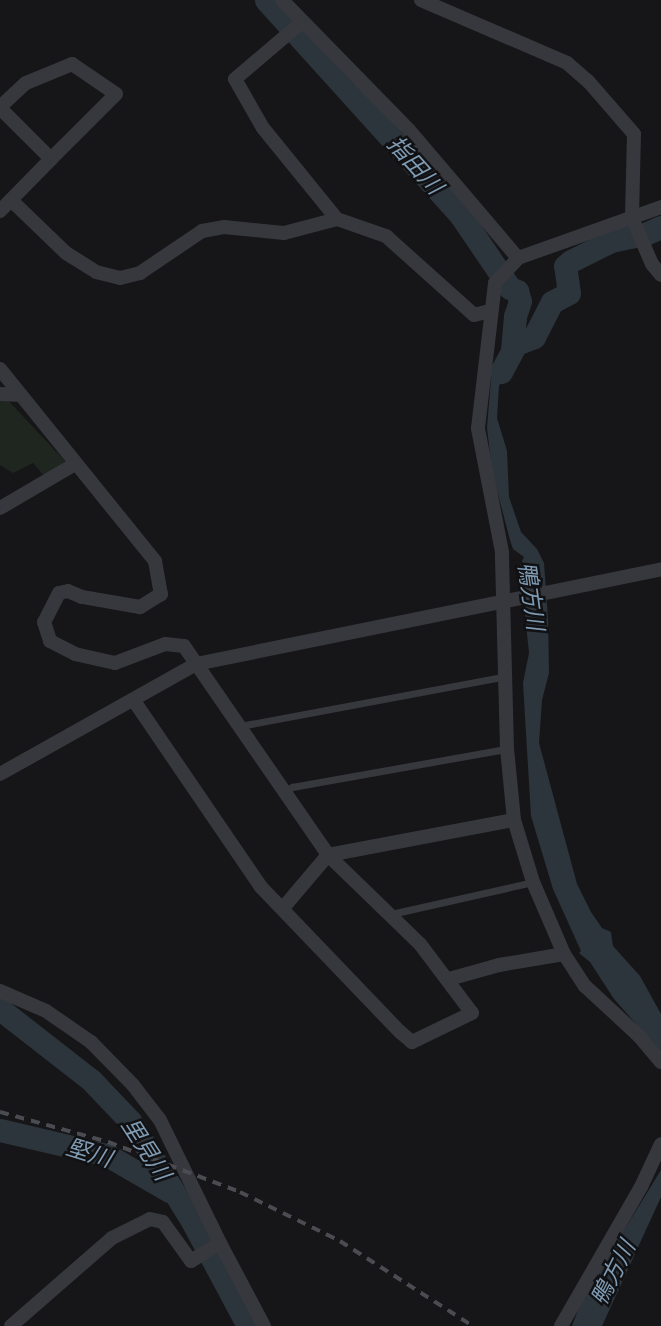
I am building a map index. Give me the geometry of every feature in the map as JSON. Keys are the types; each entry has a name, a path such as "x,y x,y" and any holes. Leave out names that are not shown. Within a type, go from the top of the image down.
{"street":[{"path":"282,0 410,130 516,261"},
{"path":"421,0 567,63 588,80 634,134 634,223 657,269"},
{"path":"302,22 235,79 263,128 337,219 386,236 474,315 490,312"},
{"path":"0,211 116,94 72,64 26,83 0,108 51,159"},
{"path":"11,200 66,253 96,272 120,278 140,273 202,231 225,227 284,233 337,219"},
{"path":"661,207 634,223 516,261 495,283 478,428 509,599 507,749 514,820 533,882 564,954 585,986 639,1036 661,1062"},
{"path":"0,369 155,561 162,594 140,607 82,597 68,591 59,593 44,622 50,641 75,654 115,663 165,644 184,646 328,855 420,944 472,1013 412,1042 261,887 134,701"},
{"path":"0,394 21,394"},
{"path":"0,508 75,464"},
{"path":"0,774 196,664 661,569"},
{"path":"283,908 328,855 514,820"},
{"path":"449,979 499,965 564,954"},
{"path":"0,991 46,1011 91,1042 133,1085 160,1120 264,1326"},
{"path":"561,1326 658,1162 661,1144"},
{"path":"11,1326 112,1238 150,1219 163,1222 191,1261 220,1243"}],"lane":[{"path":"239,726 507,676"},
{"path":"285,792 292,788 507,749"},
{"path":"390,915 533,882"}],"shaded area":[{"path":"3,395 65,461 46,478 33,463 13,473 0,465 0,398"}],"water":[{"path":"510,343 520,348 499,386 497,418 507,451 509,497 521,532 537,549 544,563 549,673 542,700 539,743 577,884 591,912 602,928 611,932 613,946 640,976 661,1014 661,1052 614,999 590,962 579,953 581,951 553,889 531,816 523,683 529,653 520,566 524,557 513,549 510,540 492,471 487,428 491,379"},
{"path":"661,1170 661,1197 602,1326 572,1326 583,1297"}],"waterway":[{"name":"指田川","path":"266,0 461,216 510,288 517,291 520,301 515,316 512,349"},
{"name":"鴨方川","path":"501,372 516,344 534,337 552,302 569,293 565,266 611,241 645,234 661,227"},
{"name":"里見川","path":"0,1009 91,1080 130,1121 192,1221 248,1326"},
{"name":"堅川","path":"0,1130 107,1155 169,1191"}],"railway":[{"path":"0,1112 108,1142 240,1192 340,1241 473,1326"}]}
